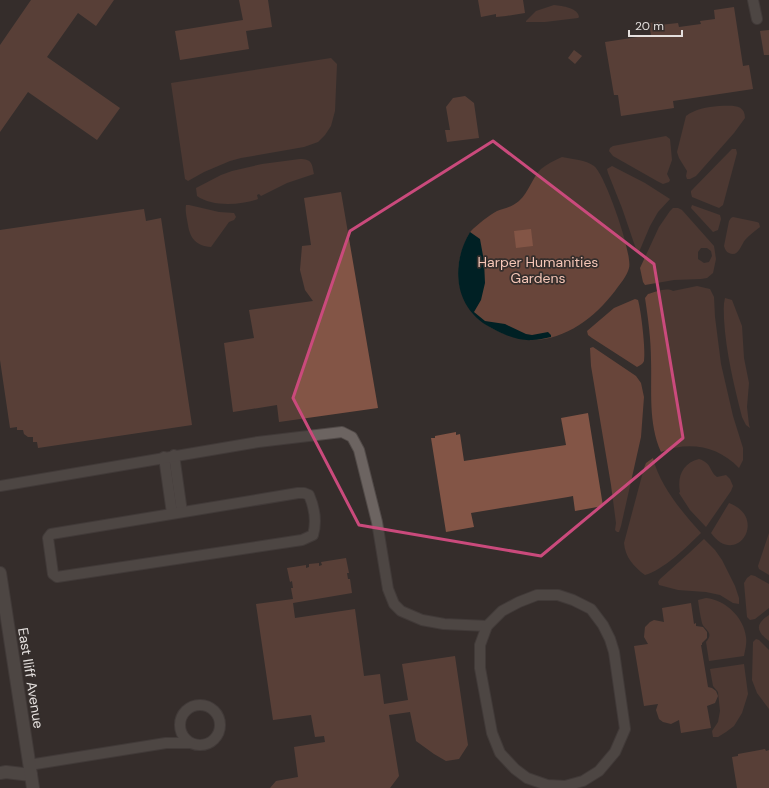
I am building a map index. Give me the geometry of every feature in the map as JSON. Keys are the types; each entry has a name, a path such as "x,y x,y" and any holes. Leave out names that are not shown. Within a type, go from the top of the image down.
{"street":[{"name":"East Iliff Avenue","path":"0,573 33,788"},
{"path":"0,773 30,770"}],"lane":[{"path":"753,0 756,19"},
{"path":"0,486 169,456 258,442 342,432 352,437 359,450 370,488 388,589 394,604 401,611 422,620 444,624 487,626"},
{"path":"169,456 182,512"},
{"path":"169,456 172,514"},
{"path":"304,492 309,495 313,505 316,524 314,535 302,540 57,577 53,574 48,538 51,534 172,514 304,492"},
{"path":"558,595 573,600 591,609 603,625 610,639 614,652 626,728 615,752 599,771 583,781 566,787 546,785 527,778 515,769 500,753 492,733 480,668 480,645 487,626 502,610 537,596 558,595"},
{"path":"200,704 213,709 220,720 219,733 215,739 210,743 203,745 196,745 190,742 181,733 180,720 183,714 194,705 200,704"},
{"path":"166,743 180,727"},
{"path":"30,770 166,743 190,742"}],"highlighted area":[{"path":"493,141 654,264 683,438 541,556 359,525 293,398 350,231"}],"green space":[{"path":"554,5 566,7 576,11 579,17 545,22 526,22 536,11"},
{"path":"331,58 337,64 335,111 331,126 318,142 304,147 230,161 204,172 188,181 185,179 171,83"},
{"path":"719,106 736,106 742,110 745,118 734,133 696,176 687,179 687,171 677,152 686,116 701,109"},
{"path":"666,136 670,139 672,160 667,174 670,180 669,182 663,184 613,156 609,151 613,146"},
{"path":"732,149 736,149 737,153 723,205 719,208 692,197 691,191"},
{"name":"Harper Humanities Gardens","path":"562,157 587,162 594,166 599,172 611,198 623,232 629,260 629,268 623,280 607,301 579,325 556,336 545,339 532,340 518,338 505,334 482,321 466,302 458,277 462,251 471,231 483,220 497,211 511,206 519,201 541,169"},
{"path":"300,159 307,160 311,163 314,174 287,183 261,196 259,194 257,195 258,199 243,203 227,204 210,202 197,196 196,188 232,171 262,164"},
{"path":"612,166 645,183 670,199 658,212 650,226 639,252 637,252 608,173 607,169"},
{"path":"186,205 219,212 234,213 236,217 234,220 229,222 211,247 201,245 190,234 186,215"},
{"path":"692,205 720,215 721,219 718,230 713,232 691,208"},
{"path":"673,208 682,210 714,246 716,259 713,273 707,278 674,280 645,285 640,268 659,227","holes":["701,248 707,248 711,251 712,256 709,262 704,263 698,259 698,252"]},
{"path":"733,217 757,222 759,223 760,227 747,238 735,254 727,252 724,246 729,221"},
{"path":"697,286 710,289 714,297 721,364 733,416 743,448 743,460 739,468 722,455 712,450 703,448 692,446 661,452 654,430 652,418 650,344 645,298 648,294 660,290 673,291"},
{"path":"725,298 732,300 742,326 744,358 749,383 747,407 750,428 746,425 742,417 731,369 725,332"},
{"path":"635,299 638,300 639,305 644,349 644,361 637,367 592,338 588,335 587,331 614,308"},
{"path":"593,347 636,376 641,383 644,397 641,437 619,532 615,530 616,523 611,485 591,366 590,348"},
{"path":"653,458 661,479 672,498 701,533 682,551 659,569 645,575 637,569 628,557 624,543 644,468 646,463"},
{"path":"699,459 708,465 717,477 726,475 730,479 733,486 706,527 690,510 679,493 679,481 682,471 693,461"},
{"path":"729,503 741,510 747,519 747,528 744,537 738,543 730,545 721,542 711,533"},
{"path":"769,533 769,575 759,569 758,566"},
{"path":"704,539 722,560 735,586 739,598 739,604 733,603 720,595 706,592 678,590 659,585 658,582 660,579"},
{"path":"751,575 769,584 769,608 755,619 750,620 747,617 744,583"},
{"path":"706,598 713,599 727,606 742,623 746,637 744,656 709,661 706,642 709,633 702,623 698,600"},
{"path":"769,615 769,641 760,631 759,625 764,618"},
{"path":"756,639 769,650 769,709 757,693 752,680 753,642"},
{"path":"744,664 748,694 742,713 734,726 718,737 713,737 712,731 718,722 720,711 718,692 713,686 710,669"}],"water":[{"path":"470,232 480,239 484,261 485,283 481,300 474,312 485,321 505,324 526,334 532,335 548,332 551,337 537,340 523,340 514,338 486,325 473,314 466,304 458,280 460,256"}],"building":[{"path":"31,0 114,0 96,26 78,13 47,57 120,108 97,140 28,92 0,132 0,45"},
{"path":"239,0 268,0 272,27 246,31 249,49 180,60 175,31 243,20"},
{"path":"478,0 523,0 525,13 496,17 496,14 481,17"},
{"path":"734,7 743,66 749,65 753,89 673,101 674,108 621,116 618,95 614,95 605,42 651,35 649,23 660,22 660,25 678,23 679,27 701,24 700,21 715,19 714,10"},
{"path":"769,30 769,55 764,55 760,31"},
{"path":"574,50 582,56 575,64 568,58"},
{"path":"465,96 474,103 479,138 447,142 445,130 450,130 446,107 453,98"},
{"path":"341,192 378,408 279,422 277,405 233,412 224,343 254,338 249,310 313,301 305,290 300,270 302,246 311,245 304,198"},
{"path":"144,209 146,221 161,218 192,425 38,448 37,442 33,442 33,437 28,437 24,434 23,430 17,430 17,427 10,428 0,360 0,230"},
{"path":"531,229 533,246 516,248 514,231"},
{"path":"588,413 603,506 575,511 573,496 471,513 474,527 446,532 431,438 456,432 456,435 460,434 464,461 566,445 561,418"},
{"path":"346,558 349,573 347,573 348,579 350,579 352,593 293,603 295,618 355,609 364,676 380,674 384,704 408,700 402,664 455,656 468,745 459,759 446,761 416,741 410,712 389,715 399,776 390,788 270,788 276,781 298,777 294,747 325,742 324,736 315,737 311,715 273,720 256,604 293,599 291,588 293,588 292,581 290,582 287,568 306,565 306,568 309,567 309,564 319,563 319,566 322,565 321,562"},
{"path":"691,603 694,624 696,623 696,626 703,627 707,632 707,638 701,645 708,687 716,691 718,696 715,703 707,706 711,728 681,733 679,720 671,724 663,722 659,719 656,710 658,704 644,706 634,646 648,644 644,637 645,627 654,620 664,622 662,608"},
{"path":"765,749 766,751 769,750 769,788 737,788 732,757 738,756 738,754"}]}
